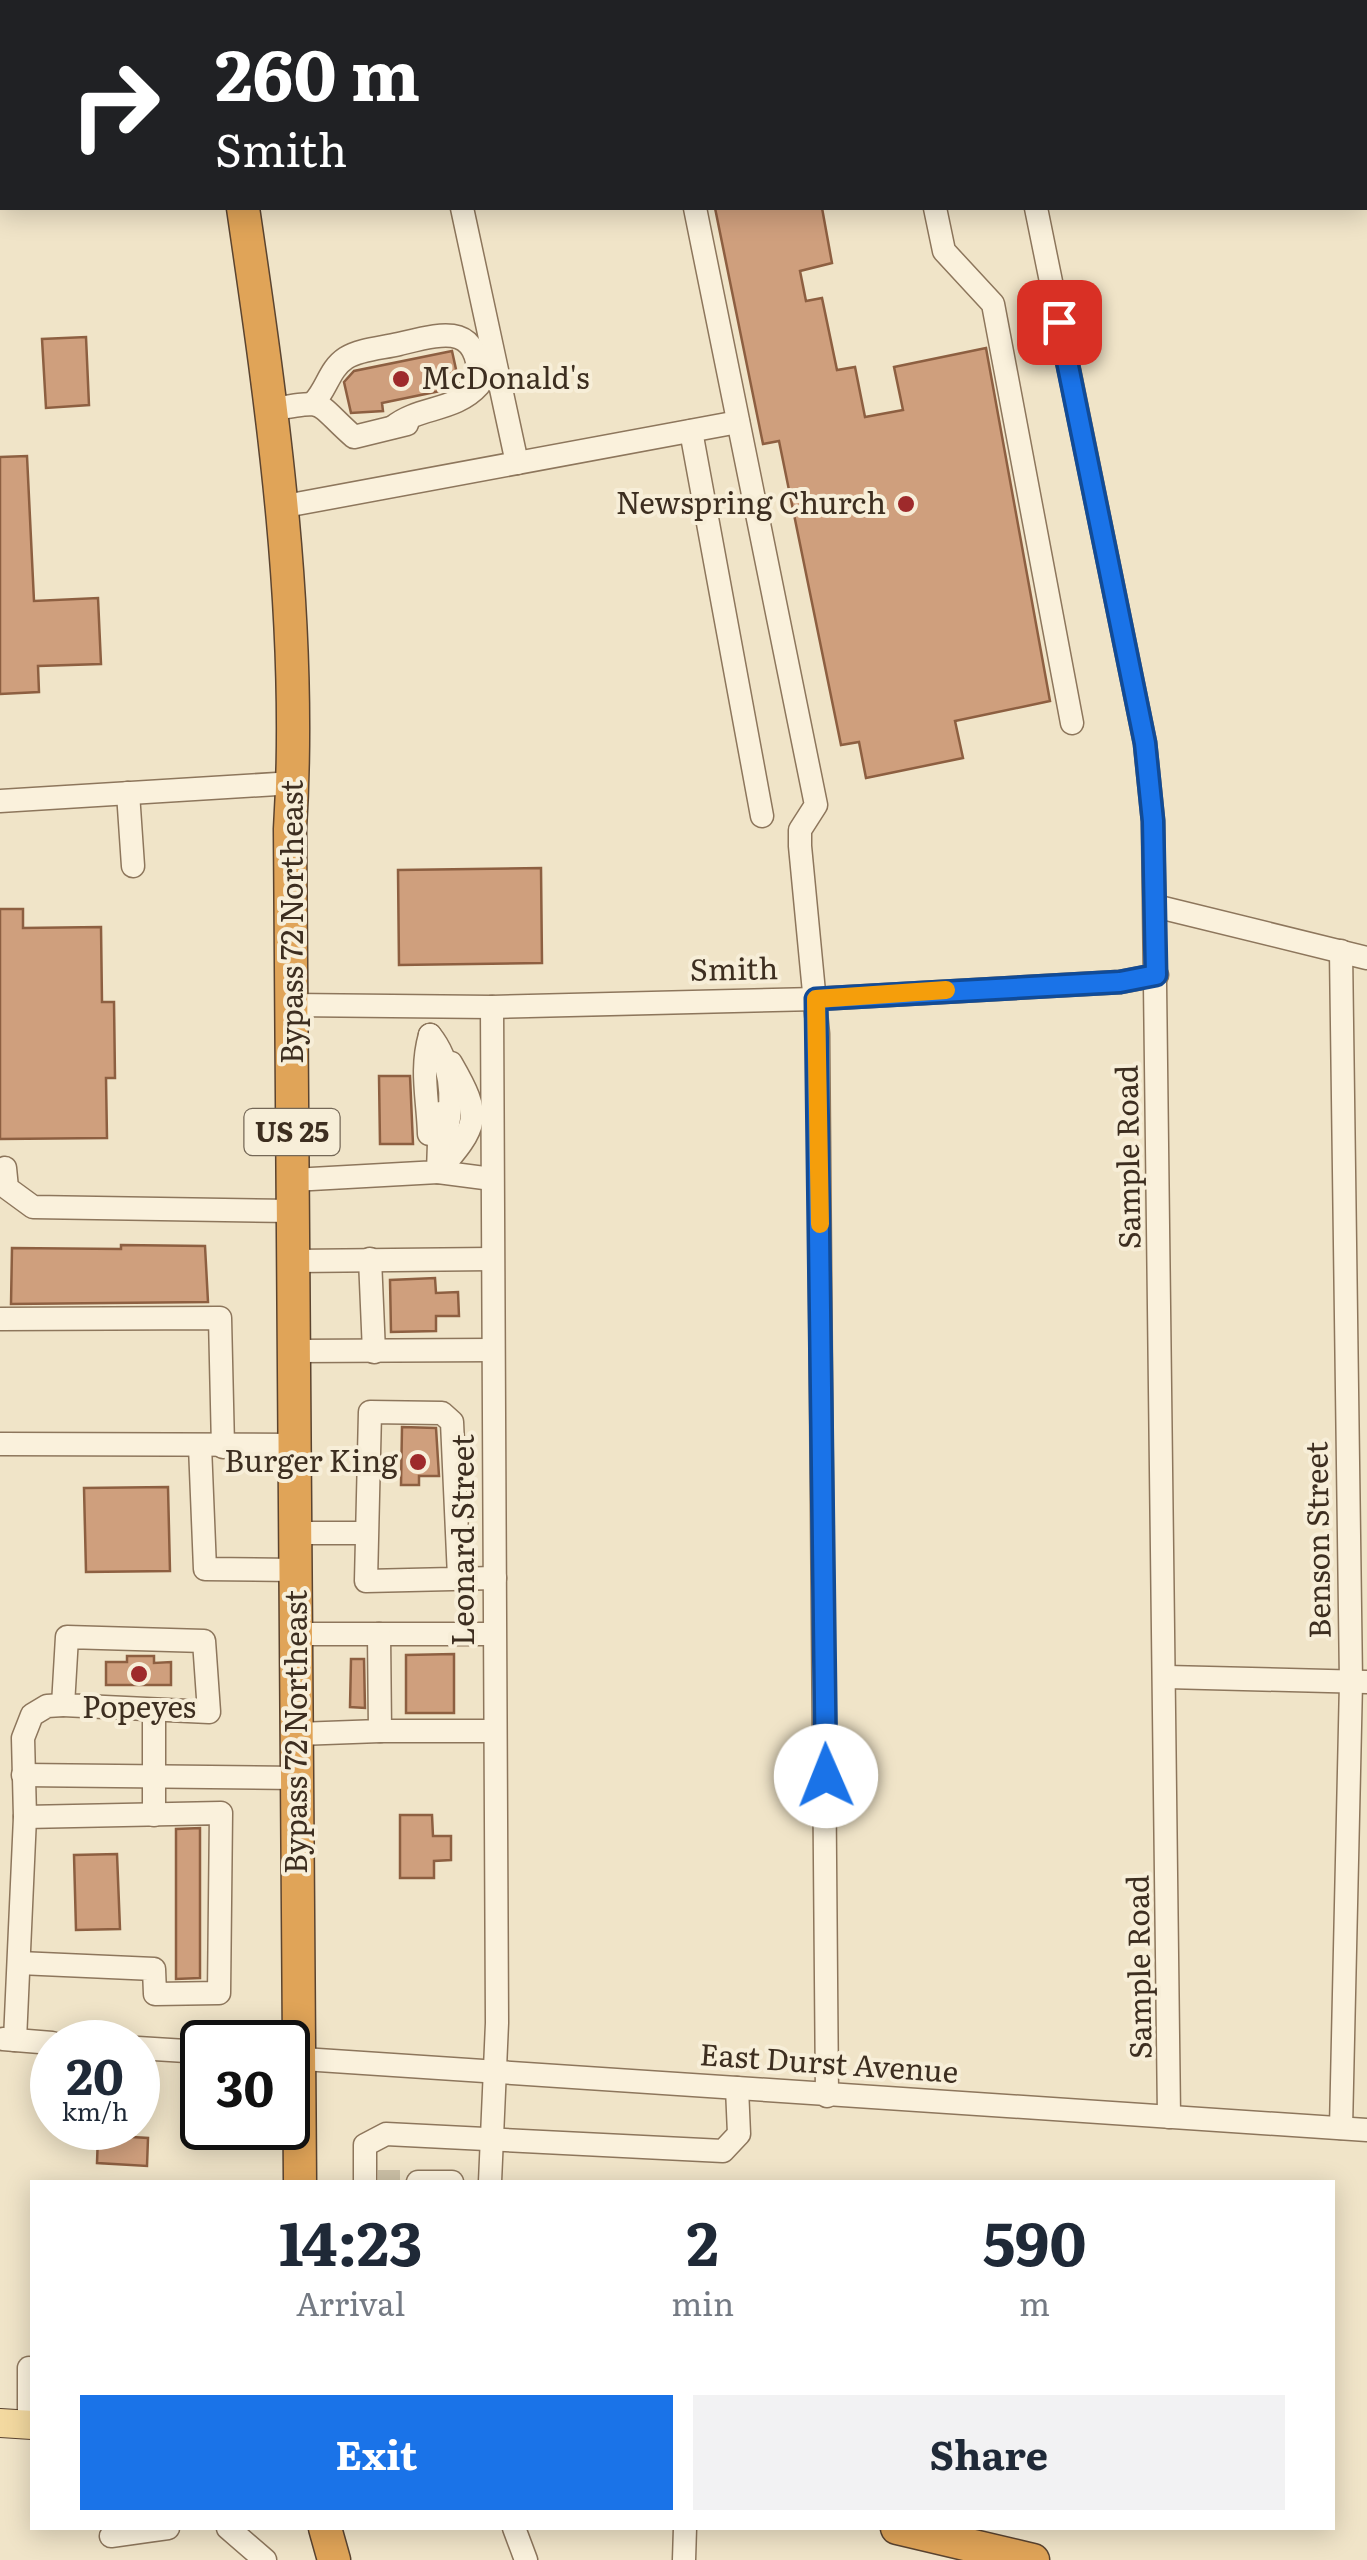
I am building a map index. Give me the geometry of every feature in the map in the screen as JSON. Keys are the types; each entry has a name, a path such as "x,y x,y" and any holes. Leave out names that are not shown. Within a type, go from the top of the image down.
{"highway":[{"name":"Bypass 72 Northeast","path":"243,210 280,507 293,783 291,1005 298,1734 295,2020"},
{"name":"US 25","path":"298,2150 300,2180"},
{"path":"326,2530 334,2560"},
{"path":"906,2530 1033,2560"}],"main road":[{"path":"0,2424 30,2425"}],"street":[{"path":"142,0 151,0"},
{"path":"462,210 516,463"},
{"path":"695,210 816,805 800,830 800,846 816,999 828,2096"},
{"path":"935,210 944,251 993,304 1072,723"},
{"name":"Sample Road","path":"1036,210 1145,743 1155,906 1167,1677 1169,2116"},
{"path":"314,402 336,366 350,356 446,332 467,342 478,357 478,386 460,403 407,416 393,428"},
{"path":"270,410 314,402 328,407 354,437 503,401"},
{"path":"280,507 738,422"},
{"path":"691,431 762,816"},
{"path":"0,800 293,783"},
{"path":"128,793 133,866"},
{"path":"1155,906 1367,958"},
{"name":"Benson Street","path":"1341,951 1359,1682 1341,2128"},
{"name":"Smith","path":"291,1005 492,1007 816,999 1120,982 1156,975"},
{"path":"430,1004 430,1035 440,1102 434,1173"},
{"name":"Leonard Street","path":"490,2180 496,1578 492,1007"},
{"path":"430,1035 445,1054 450,1113 434,1173"},
{"path":"430,1035 424,1056 423,1099 434,1173"},
{"path":"5,1168 7,1188 33,1207 293,1196 357,1177 434,1173 492,1178"},
{"path":"370,1259 374,1352"},
{"path":"295,1262 492,1259"},
{"path":"0,1319 220,1318 205,1569 296,1570"},
{"path":"297,1352 493,1350"},
{"path":"460,1577 452,1422 442,1414 370,1412 366,1581 496,1578"},
{"path":"0,1444 295,1446"},
{"path":"296,1533 365,1532"},
{"path":"297,1634 494,1634"},
{"path":"379,1634 380,1731"},
{"path":"7,2040 19,1963 26,1816 23,1738 32,1715 47,1706 62,1705 209,1712 204,1641 66,1638 62,1705"},
{"path":"1167,1677 1359,1682"},
{"path":"154,1712 154,1816"},
{"path":"298,1734 495,1731"},
{"path":"23,1775 298,1778"},
{"path":"19,1963 154,1969 155,1994 219,1992 221,1813 26,1816"},
{"name":"East Durst Avenue","path":"310,2059 1367,2130"},
{"path":"369,2180 365,2145 386,2134 723,2152 739,2134 737,2088"},
{"path":"29,2368 30,2396"},
{"path":"109,2560 111,2532 140,2530"},
{"path":"230,2530 265,2560"},
{"path":"515,2530 526,2560"},
{"path":"684,2530 684,2560"}],"building":[{"name":"Newspring Church","path":"715,210 822,210 832,263 800,271 806,301 822,298 837,370 855,367 865,417 903,410 894,367 986,348 1050,701 955,721 963,758 866,778 859,742 841,745 779,441 763,444"},
{"path":"86,337 89,405 46,408 42,339"},
{"name":"McDonald's","path":"452,351 459,383 382,403 383,411 351,413 344,382 354,371"},
{"path":"27,456 34,601 98,598 101,664 38,666 39,692 0,694 0,457"},
{"path":"541,868 542,963 399,965 398,870"},
{"path":"0,909 23,909 23,928 101,927 102,1002 114,1002 115,1078 106,1078 107,1138 0,1139"},
{"path":"379,1076 410,1076 413,1144 380,1144"},
{"path":"121,1245 205,1246 208,1302 11,1304 12,1248 121,1249"},
{"path":"435,1278 436,1293 458,1292 459,1316 436,1316 436,1331 391,1332 390,1280"},
{"name":"Burger King","path":"402,1427 436,1428 439,1476 419,1476 419,1485 401,1485"},
{"path":"168,1487 170,1571 86,1572 84,1488"},
{"path":"454,1654 454,1713 406,1713 406,1655"},
{"name":"Popeyes","path":"127,1656 154,1656 154,1663 171,1662 171,1685 106,1685 106,1662 127,1662"},
{"path":"351,1659 364,1659 365,1708 350,1707"},
{"path":"400,1815 432,1815 433,1836 451,1836 451,1860 434,1861 434,1878 400,1878"},
{"path":"200,1828 200,1978 176,1979 176,1829"},
{"path":"117,1854 120,1929 76,1930 74,1855"},
{"path":"97,2150 148,2150 147,2166 97,2163"}],"slow traffic":[{"path":"820,1224 816,999 946,990"}],"place":[{"name":"McDonald's","path":"401,379"},
{"name":"Newspring Church","path":"906,504"},
{"name":"Burger King","path":"418,1462"},
{"name":"Popeyes","path":"139,1674"}],"route":[{"path":"826,1776 816,999 1120,982 1156,975 1153,821 1145,743 1059,322"}]}
